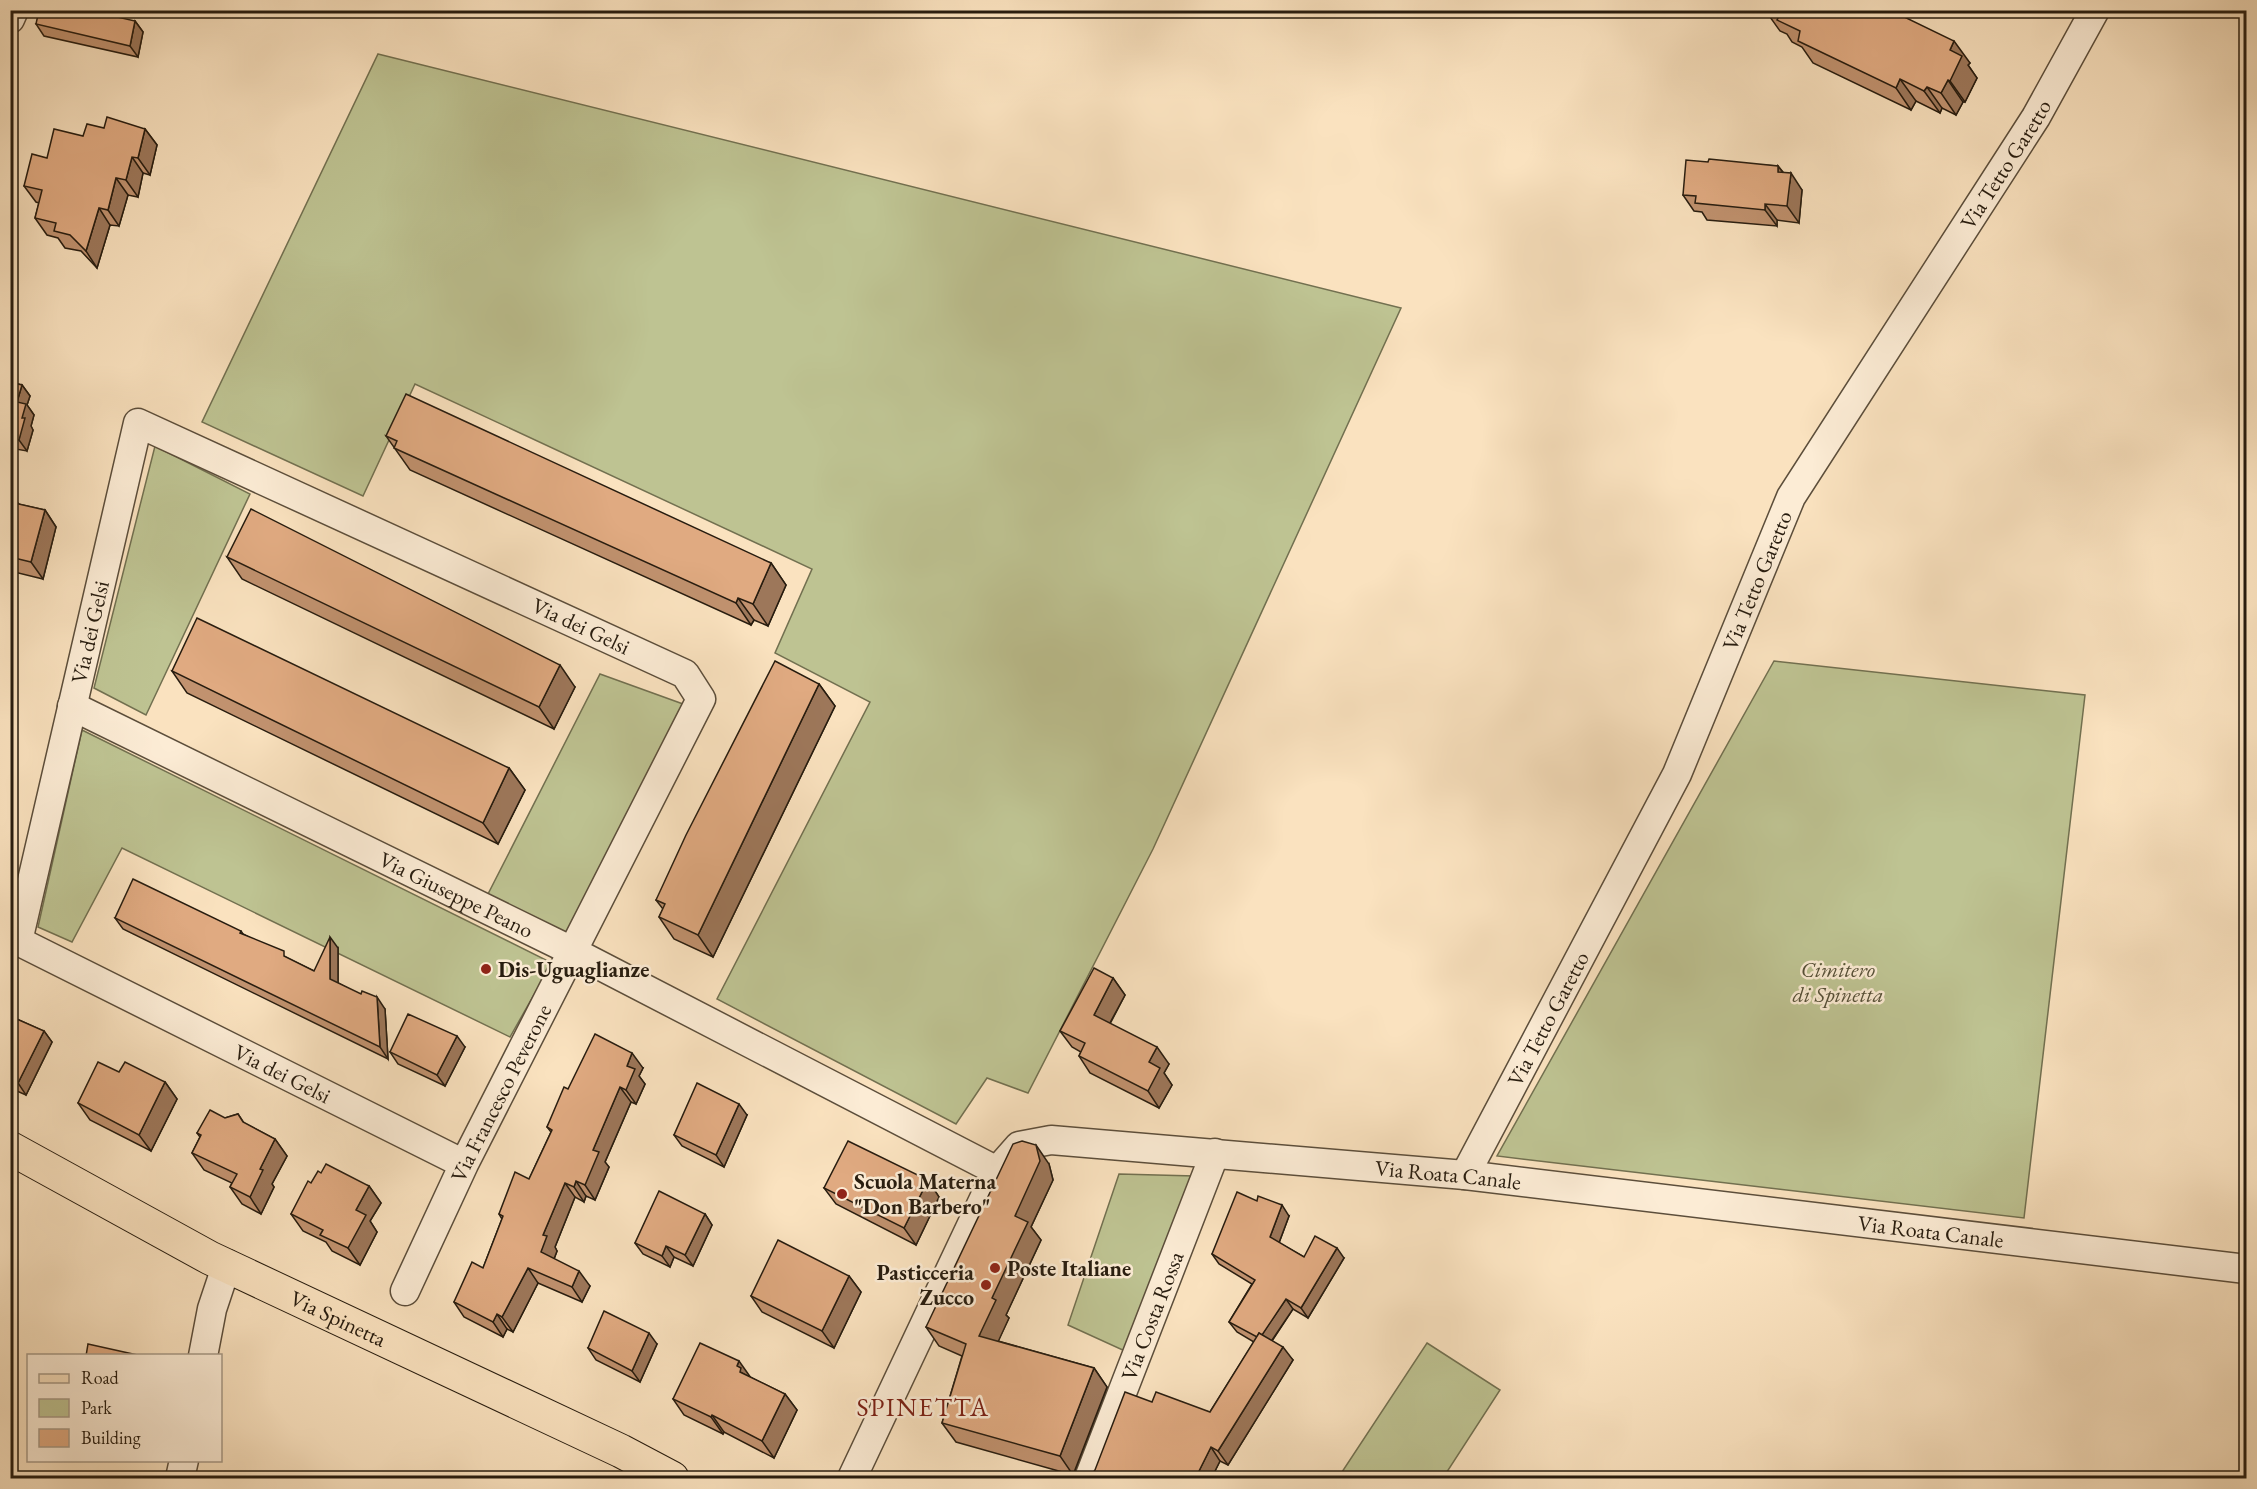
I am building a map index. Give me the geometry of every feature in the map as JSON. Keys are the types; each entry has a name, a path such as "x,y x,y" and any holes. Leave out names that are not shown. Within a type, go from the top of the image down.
{"main road":[{"name":"Via Spinetta","path":"10,1148 210,1258 621,1450 672,1479"}],"street":[{"path":"10,19 14,10"},
{"name":"Via Tetto Garetto","path":"1465,1175 1677,774 1791,497 2036,117 2096,10"},
{"name":"Via dei Gelsi","path":"464,1164 18,941 138,423 685,674"},
{"name":"Via Francesco Peverone","path":"405,1291 464,1164 701,699 685,674"},
{"name":"Via Giuseppe Peano","path":"72,706 572,951 997,1171"},
{"name":"Via Roata Canale","path":"852,1479 997,1171 1019,1146 1051,1140 1465,1175 2247,1269"},
{"name":"Via Costa Rossa","path":"1089,1479 1215,1153"},
{"path":"203,1354 212,1309 227,1264"},
{"path":"180,1479 184,1462"}],"green space":[{"path":"378,54 1401,308 1153,849 1028,1093 987,1078 956,1124 717,999 870,702 775,653 812,569 415,384 363,496 202,422"},
{"path":"155,446 250,494 146,715 94,688"},
{"name":"Cimitero di Spinetta","path":"1774,661 2085,695 2024,1218 1497,1156"},
{"path":"600,674 683,704 566,940 486,898"},
{"path":"82,730 552,963 510,1037 122,848 72,942 38,927"},
{"path":"1119,1174 1194,1176 1127,1352 1068,1325"},
{"path":"1427,1343 1500,1390 1443,1478 1338,1478"}],"building":[{"path":"39,10 87,10 135,21 130,46 36,24"},
{"path":"1767,10 1890,10 1954,41 1950,50 1962,56 1950,81 1948,80 1941,93 1927,87 1924,91 1900,79 1896,88 1798,41 1800,31 1777,20 1779,16"},
{"path":"107,117 145,129 138,158 132,157 126,180 116,178 108,210 99,208 86,251 70,235 54,231 56,223 35,218 42,190 24,186 32,154 47,158 54,129 83,136 87,124 104,128"},
{"path":"1709,159 1778,166 1778,172 1791,173 1787,206 1765,204 1765,210 1695,203 1696,196 1683,195 1686,160 1708,162"},
{"path":"10,382 22,385 17,402 26,404 19,440 10,438"},
{"path":"406,394 771,563 753,604 738,598 736,603 394,448 397,441 386,436"},
{"path":"10,502 45,510 31,562 10,557"},
{"path":"251,509 560,665 539,707 227,557"},
{"path":"197,618 509,768 483,823 172,671"},
{"path":"775,661 819,684 698,935 659,917 665,904 656,900 686,835"},
{"path":"133,879 241,931 240,933 284,951 284,956 314,971 330,937 330,979 361,994 362,991 377,997 380,1047 115,918"},
{"path":"1094,968 1113,978 1094,1015 1157,1047 1149,1062 1160,1068 1148,1091 1079,1056 1085,1043 1060,1031"},
{"path":"408,1014 457,1036 437,1075 390,1052"},
{"path":"10,1016 44,1031 18,1083 10,1080"},
{"path":"595,1034 632,1053 627,1066 635,1069 626,1090 620,1087 593,1150 599,1152 585,1185 576,1181 574,1187 565,1183 543,1235 547,1236 541,1252 579,1271 572,1287 528,1268 502,1317 497,1314 493,1322 454,1302 472,1262 483,1268 503,1216 499,1214 515,1172 529,1179 552,1130 547,1127 564,1087 568,1089"},
{"path":"98,1062 119,1072 125,1062 165,1082 139,1135 78,1103"},
{"path":"697,1083 739,1104 716,1155 674,1135"},
{"path":"210,1110 225,1118 238,1114 243,1122 275,1139 260,1169 263,1170 250,1197 230,1187 237,1174 192,1153 201,1135 197,1133"},
{"path":"848,1141 928,1180 904,1228 824,1188"},
{"path":"1022,1141 1036,1145 1040,1161 1015,1216 1028,1222 992,1298 996,1300 979,1336 1094,1368 1060,1456 942,1423 966,1344 926,1327 1013,1144"},
{"path":"326,1164 369,1186 356,1210 366,1215 348,1248 320,1235 323,1230 291,1214 308,1181 311,1183 318,1171 321,1173"},
{"path":"659,1191 705,1214 685,1255 666,1246 662,1256 635,1243"},
{"path":"1237,1192 1257,1201 1258,1196 1282,1205 1270,1237 1304,1257 1315,1236 1337,1248 1301,1308 1286,1299 1262,1335 1259,1333 1257,1337 1229,1322 1255,1280 1212,1254"},
{"path":"778,1240 849,1276 822,1331 751,1296"},
{"path":"604,1311 649,1333 632,1371 588,1348"},
{"path":"1259,1333 1283,1347 1218,1451 1211,1447 1195,1479 1087,1479 1095,1470 1125,1392 1152,1402 1156,1392 1210,1412"},
{"path":"700,1343 739,1361 737,1366 741,1368 740,1372 785,1394 762,1441 712,1415 711,1417 673,1399"},
{"path":"88,1344 133,1354 86,1354"},
{"path":"1437,1476 1462,1479 1436,1479"}],"place":[{"name":"Dis-Uguaglianze","path":"486,969"},
{"name":"Scuola Materna \"Don Barbero\"","path":"842,1194"},
{"name":"Poste Italiane","path":"995,1268"},
{"name":"Pasticceria Zucco","path":"986,1285"}],"district":[{"name":"SPINETTA","path":"923,1407"}]}
